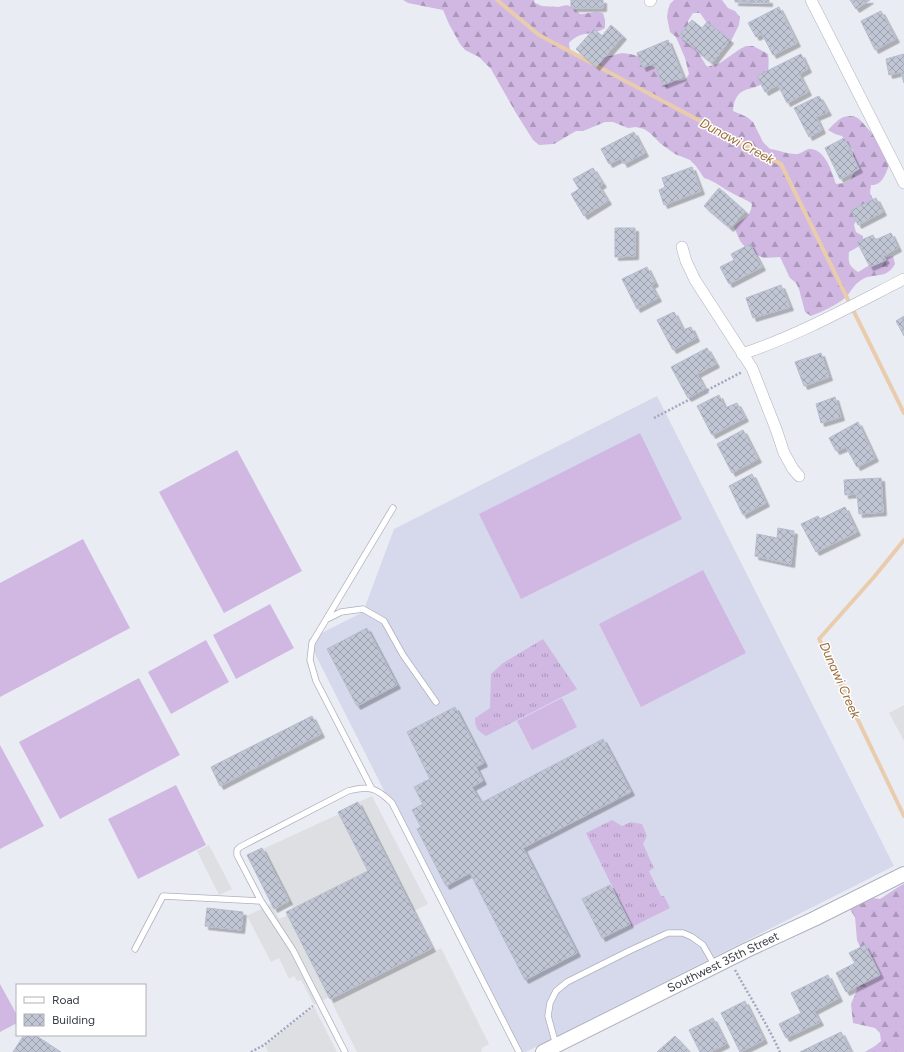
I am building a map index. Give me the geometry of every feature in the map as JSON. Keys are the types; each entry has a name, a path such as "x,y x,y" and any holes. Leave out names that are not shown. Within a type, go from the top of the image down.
{"street":[{"path":"811,0 904,183"},
{"path":"682,246 686,260 695,280 752,368 784,452 793,469 799,476"},
{"path":"742,354 808,328 904,279"},
{"name":"Southwest 35th Street","path":"543,1052 728,959 814,919 904,874"}],"lane":[{"path":"372,789 316,681 310,660 312,643 393,508"},
{"path":"327,620 341,612 363,610 384,621 403,655 436,702"},
{"path":"345,1052 293,950 260,901 237,855 237,850 240,847 348,791 360,787 372,789 383,794 392,803 519,1052"},
{"path":"135,949 163,896 260,901"},
{"path":"556,1045 548,1016 550,1003 556,991 567,982 625,953 668,933 684,932 703,945 715,966"}],"path":[{"path":"654,418 752,368"},
{"path":"728,959 757,1008 780,1052"},
{"path":"251,1052 264,1045 310,1008 320,1002"}],"shaded area":[{"path":"657,396 894,866 526,1052 516,1052 308,640 363,612 394,529"},
{"path":"904,705 904,741 889,713"},
{"path":"372,796 428,904 414,911 359,802"},
{"path":"339,814 368,871 293,909 263,849"},
{"path":"209,845 232,889 219,895 197,851"},
{"path":"271,904 279,919 288,915 329,997 314,1005 301,980 297,981 294,976 289,979 279,958 271,962 247,916"},
{"path":"441,948 489,1044 482,1048 481,1052 357,1052 332,1003"},
{"path":"314,1007 337,1052 268,1052 265,1046"}],"green space":[{"path":"403,0 534,0 535,3 542,6 558,7 567,5 574,8 580,14 597,12 603,13 605,28 596,32 578,36 573,39 569,43 570,51 593,60 622,53 638,56 651,66 665,72 678,81 685,80 689,74 685,58 676,37 670,32 667,17 670,4 674,0 722,0 728,8 735,11 740,17 739,25 730,43 722,41 716,36 700,13 693,13 688,21 695,47 707,67 720,63 746,46 753,46 768,54 768,73 766,79 757,86 747,89 738,95 733,111 747,117 753,122 763,142 770,149 797,154 809,149 815,150 824,156 836,184 844,183 850,180 854,173 853,150 842,136 828,130 840,119 846,116 851,116 861,121 889,154 890,158 885,176 876,185 871,185 870,193 874,201 858,217 854,225 856,232 863,236 863,244 849,252 849,259 851,266 858,272 875,262 888,257 893,256 895,264 892,269 884,274 868,277 860,281 842,300 811,316 805,312 799,289 796,283 790,278 780,257 764,258 745,247 740,241 734,227 750,213 752,204 704,178 690,160 675,154 644,129 636,127 628,128 613,122 605,122 583,131 576,131 554,144 539,145 533,140 491,69 479,57 465,50 460,44 443,10 408,3"},
{"path":"640,433 682,519 521,599 479,514"},
{"path":"237,450 302,571 224,613 159,492"},
{"path":"83,539 130,628 0,697 0,583"},
{"path":"703,570 746,653 641,707 599,624"},
{"path":"270,604 294,648 236,679 213,635"},
{"path":"543,639 577,689 486,736 478,729 475,718 490,708 491,674 503,663"},
{"path":"206,640 229,682 171,714 148,672"},
{"path":"139,678 180,755 60,819 19,742"},
{"path":"562,698 577,727 532,750 517,721"},
{"path":"0,745 44,826 0,849"},
{"path":"176,785 206,845 138,879 108,819"},
{"path":"612,820 622,826 631,822 642,824 647,836 643,844 654,868 649,871 661,896 664,896 670,908 632,927 586,833"},
{"path":"904,884 904,1052 865,1052 881,1041 880,1033 875,1028 853,1023 851,1004 857,990 854,983 875,965 860,947 857,940 855,917 849,904 865,897 880,899"},
{"path":"0,984 16,1013 16,1024 0,1032"}],"building":[{"path":"571,0 603,0 603,8 571,8"},
{"path":"735,0 769,0 769,3 735,2"},
{"path":"850,0 870,0 856,9"},
{"path":"779,7 797,43 773,55 762,34 756,37 748,23"},
{"path":"881,11 896,39 875,50 861,21"},
{"path":"692,20 702,28 707,22 730,40 712,63 679,36"},
{"path":"611,25 623,36 596,67 576,49 594,29 602,36"},
{"path":"668,40 683,77 663,85 654,63 643,68 637,53"},
{"path":"801,54 808,69 799,74 808,92 787,103 778,85 765,92 757,76"},
{"path":"904,54 904,83 901,72 889,75 886,59"},
{"path":"819,96 828,112 816,117 822,130 809,137 794,108"},
{"path":"634,132 645,153 624,164 621,158 609,164 601,149"},
{"path":"844,138 859,169 840,179 825,148"},
{"path":"692,167 701,191 664,205 659,190 665,187 662,178"},
{"path":"593,168 603,184 599,186 608,201 584,216 571,194 579,189 573,179"},
{"path":"719,188 745,211 730,228 704,206"},
{"path":"876,198 883,212 858,225 851,210"},
{"path":"615,228 635,228 635,256 615,257"},
{"path":"891,233 898,248 883,256 886,260 870,267 857,242 873,235 875,240"},
{"path":"750,244 762,267 729,284 720,267 734,260 731,254"},
{"path":"647,267 655,283 651,285 658,298 637,309 622,279"},
{"path":"781,285 790,307 753,318 746,298"},
{"path":"674,312 683,330 691,327 696,338 673,350 657,320"},
{"path":"904,316 904,336 896,321"},
{"path":"707,348 716,364 697,374 705,389 688,398 671,367"},
{"path":"821,353 829,377 804,386 795,362"},
{"path":"719,395 725,408 737,403 745,418 712,435 697,406"},
{"path":"835,397 841,417 821,423 816,404"},
{"path":"858,422 875,458 857,467 846,447 836,451 829,438"},
{"path":"743,430 758,459 732,473 717,444"},
{"path":"752,474 766,503 743,515 729,486"},
{"path":"881,478 883,512 859,514 857,494 845,495 844,480"},
{"path":"845,507 857,532 816,552 801,524 818,516 820,519"},
{"path":"778,528 794,531 791,564 755,556 757,534 777,538"},
{"path":"367,628 397,685 357,706 327,649"},
{"path":"455,707 484,763 476,767 483,781 472,787 481,803 603,739 631,792 523,848 577,953 525,980 470,873 446,886 417,829 421,827 412,810 423,804 414,787 430,779 407,732"},
{"path":"312,716 321,734 220,786 211,767"},
{"path":"358,802 432,948 330,999 286,912 368,871 338,812"},
{"path":"262,848 289,901 274,909 247,855"},
{"path":"610,885 630,924 602,938 582,899"},
{"path":"207,908 243,912 241,930 205,926"},
{"path":"865,945 880,975 846,992 836,973 855,963 849,953"},
{"path":"828,975 839,998 814,1011 820,1022 786,1038 779,1024 801,1013 791,993"},
{"path":"745,1001 764,1040 740,1052 721,1013"},
{"path":"713,1018 726,1044 710,1052 700,1052 689,1030"},
{"path":"841,1032 851,1052 800,1052"},
{"path":"23,1036 37,1036 61,1052 13,1052"},
{"path":"675,1036 690,1052 657,1052"}],"waterway":[{"name":"Dunawi Creek","path":"497,0 539,35 781,164 904,413"},
{"name":"Dunawi Creek","path":"904,540 874,577 819,639 904,816"}]}
